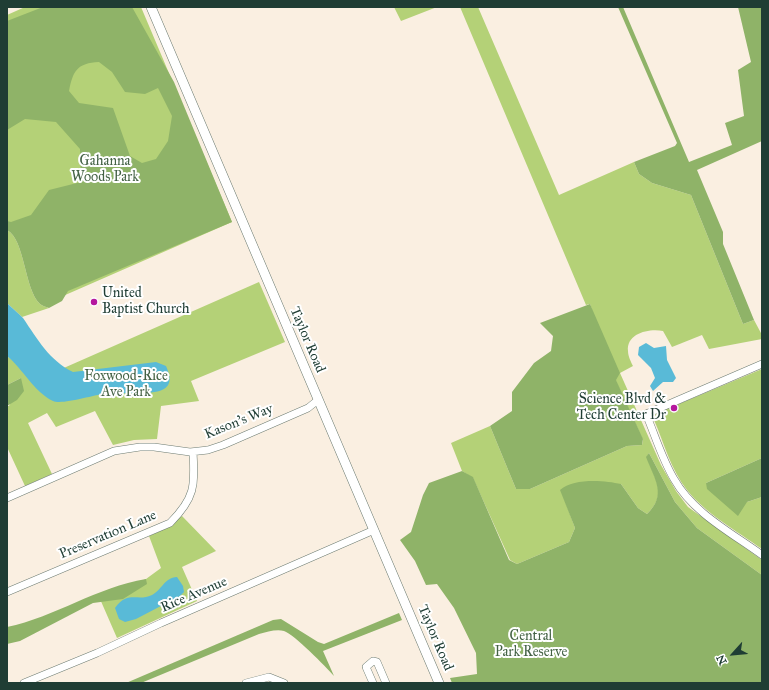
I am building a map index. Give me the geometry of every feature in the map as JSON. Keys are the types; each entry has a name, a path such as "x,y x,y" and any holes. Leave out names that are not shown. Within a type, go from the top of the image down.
{"main road":[{"name":"Taylor Road","path":"151,7 439,683"}],"street":[{"path":"762,364 646,414 669,470 681,490 690,501 711,519 762,554"},
{"name":"Kason's Way","path":"7,498 114,452 140,447 154,447 193,452 223,445 308,408 318,400"},
{"name":"Preservation Lane","path":"7,592 170,523 182,511 193,490 193,452"},
{"name":"Rice Avenue","path":"24,683 97,653 161,623 374,530"},
{"path":"373,683 366,667 373,661 377,662 386,683"},
{"path":"246,683 269,677 284,683"}],"green space":[{"name":"Gahanna Woods Park","path":"25,7 141,7 232,222 47,303 11,223 7,224 7,15"},
{"name":"Gahanna Woods Park","path":"43,7 132,7 174,82 232,222 68,291 62,301 49,308 40,304 31,287 18,243 13,235 7,230 7,221 11,222 31,215 49,190 81,182 80,149 56,122 25,119 7,130 7,21","holes":["99,62 112,72 125,92 145,94 158,88 172,116 168,141 156,159 142,163 130,156 113,108 79,103 69,91 74,73 81,66"]},
{"path":"394,7 437,7 401,21"},
{"path":"460,7 478,7 559,195 634,162 639,174 652,183 691,195 743,324 754,320 762,335 762,339 709,349 702,335 672,347 663,331 646,331 635,336 631,340 628,345 628,353 633,366 620,373 661,465 676,491 688,507 762,560 762,575 697,528 675,502 649,453 647,457 656,480 658,493 657,500 647,514 638,508 621,484 561,490 575,528 569,542 517,564 510,560 473,478 462,471 451,443 490,426 516,489 530,489 627,446 642,445 643,440 615,379 590,304 586,305"},
{"path":"618,7 623,7 689,162 732,145 725,123 744,116 738,70 751,62 738,7 762,7 762,141 697,170 723,232 723,244 754,320 743,324 691,195 652,183 639,174 634,162 675,146 677,143"},
{"path":"7,230 13,235 18,243 35,297 41,305 49,308 22,317 7,303"},
{"name":"Foxwood-Rice Ave Park","path":"259,282 285,342 191,381 199,401 161,406 157,439 134,440 113,445 95,411 56,427 47,413 28,423 52,474 25,486 7,447 7,406 9,406 21,378 7,385 7,356 15,362 32,382"},
{"path":"590,304 620,373 616,380 643,439 642,445 627,446 530,489 516,489 490,426 512,411 512,392 534,363 551,351 553,336 540,323"},
{"path":"762,369 762,458 706,483 747,502 762,497 762,549 722,522 703,507 687,490 676,474 654,420 655,414"},
{"path":"21,378 24,391 17,400 7,406 7,385"},
{"name":"Central Park Reserve","path":"649,453 675,502 697,528 762,575 762,683 452,683 450,678 477,674 476,653 454,608 437,584 426,585 415,561 400,540 411,532 423,495 429,483 462,471 473,477 509,560 517,564 569,542 575,528 560,490 573,483 598,481 621,484 638,508 647,514 657,500 658,494 656,480 646,457"},
{"path":"762,458 762,497 747,502 738,516 707,489 706,483"},
{"path":"182,516 216,551 182,567 197,601 117,638 100,599 146,579 161,568 149,536 169,527"},
{"path":"146,579 147,584 123,599 93,603 20,641 7,644 7,627 42,616 110,588"},
{"path":"399,613 402,620 323,651 334,676 310,651 289,633 278,630 259,634 141,683 126,683 273,620 281,619 318,642 324,644"}],"water":[{"path":"7,303 23,318 39,342 57,362 73,372 156,362 166,366 170,380 168,385 157,392 110,393 63,402 53,401 40,392 7,356"},
{"path":"646,343 654,348 666,346 667,360 676,378 673,382 663,382 653,391 650,386 655,378 651,368 638,355 639,347"},
{"path":"177,577 183,586 184,592 180,596 136,619 125,622 119,619 115,608 124,599 133,597 147,597 152,595 166,582"}],"place":[{"name":"United Baptist Church","path":"94,302"},
{"name":"Science Blvd & Tech Center Dr","path":"674,408"}]}
